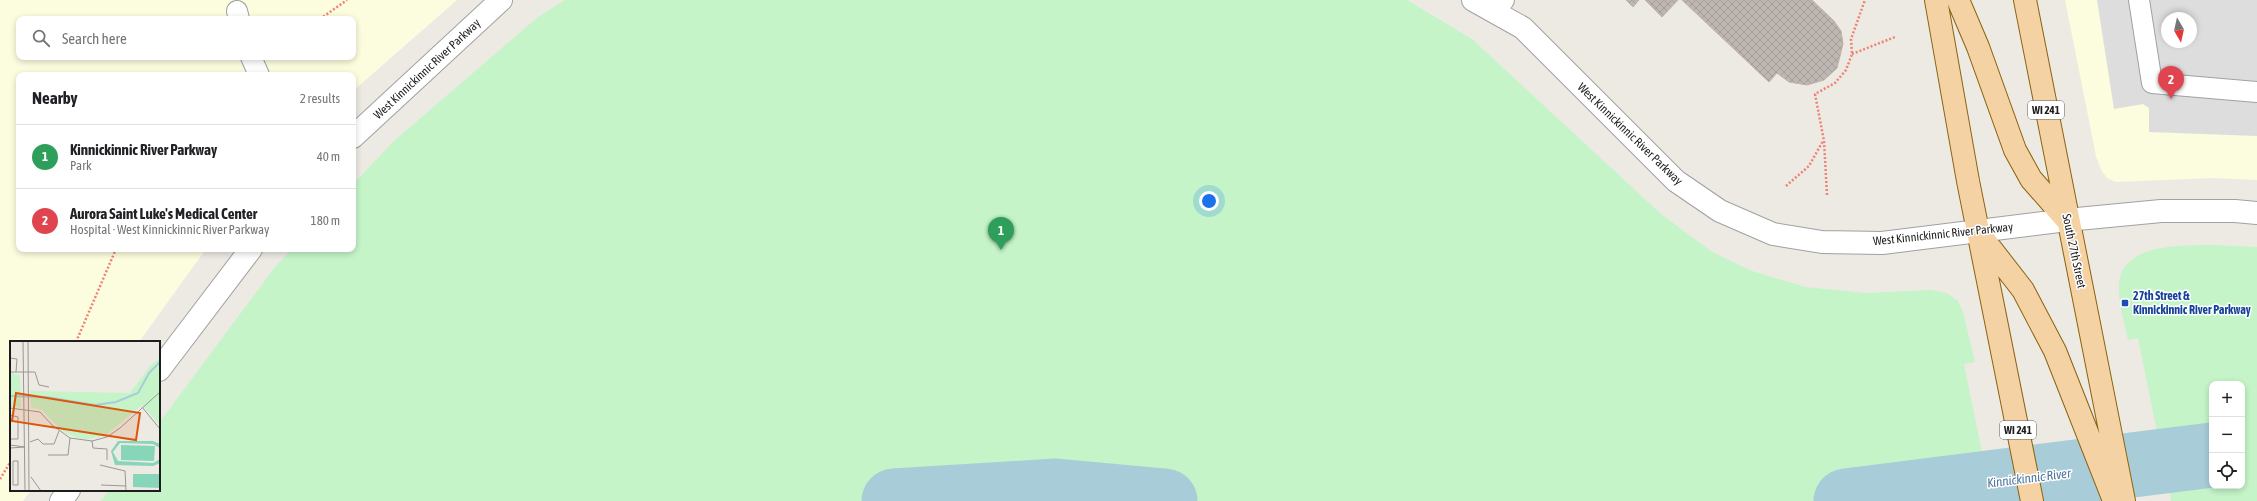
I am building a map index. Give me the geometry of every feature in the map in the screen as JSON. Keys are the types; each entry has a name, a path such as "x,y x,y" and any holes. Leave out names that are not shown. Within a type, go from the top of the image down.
{"main road":[{"name":"WI 241","path":"1936,0 1978,231 2032,501"},
{"path":"1958,0 1978,47 2015,150 2031,179 2067,220"},
{"name":"South 27th Street","path":"2025,0 2067,220 2094,344 2124,501"},
{"path":"1978,231 2022,290 2055,351 2115,501"}],"street":[{"name":"West Kinnickinnic River Parkway","path":"356,134 501,0"},
{"name":"West Kinnickinnic River Parkway","path":"1473,0 1499,6 1676,181 1720,211 1773,234 1822,242 1882,243 2067,220 2161,211 2235,211 2257,213"},
{"path":"160,369 249,252"},
{"path":"61,501 68,491"}],"lane":[{"path":"2139,0 2152,83 2257,92"},
{"path":"252,60 258,72"}],"path":[{"path":"324,16 347,0"},
{"path":"1827,195 1824,141 1815,94 1835,83 1846,70 1852,54 1851,39 1865,0"},
{"path":"1852,54 1894,37"},
{"path":"1786,186 1810,166 1824,141"},
{"path":"76,341 115,252"},
{"path":"0,479 10,463"}],"shaded area":[{"path":"0,0 457,0 356,88 356,72 16,72 16,252 204,252 140,341 10,341 10,491 30,491 23,501 0,501"},
{"path":"2065,0 2257,0 2257,180 2213,178 2116,182 2107,178 2101,170 2096,156"},
{"path":"2097,0 2257,0 2257,136 2149,132 2149,108 2143,104 2114,109"}],"green space":[{"path":"565,0 1407,0 1472,39 1661,214 1712,252 1752,271 1805,287 1866,293 1931,290 1947,293 1958,301 1963,312 1975,362 1964,364 1992,501 101,501 108,491 160,491 160,422 275,267 289,252 356,252 356,181 394,141 538,17"},
{"path":"2210,245 2257,247 2257,501 2171,501 2138,338 2128,340 2121,311 2119,294 2120,277 2126,265 2137,256 2165,247"}],"building":[{"path":"1626,0 1639,0 1633,7"},
{"path":"1645,0 1678,0 1662,17"},
{"path":"1682,0 1812,0 1834,21 1841,31 1843,44 1837,68 1824,80 1807,85 1789,82 1777,73 1769,82"}],"waterway":[{"name":"Kinnickinnic River","path":"1846,501 2209,455"},
{"name":"Kinnickinnic River","path":"894,501 1056,491 1165,501"}],"place":[{"name":"Aurora Saint Luke's Medical Center","path":"2171,99"},
{"name":"Kinnickinnic River Parkway","path":"1001,250"},
{"name":"27th Street & Kinnickinnic River Parkway","path":"2125,303"}]}
